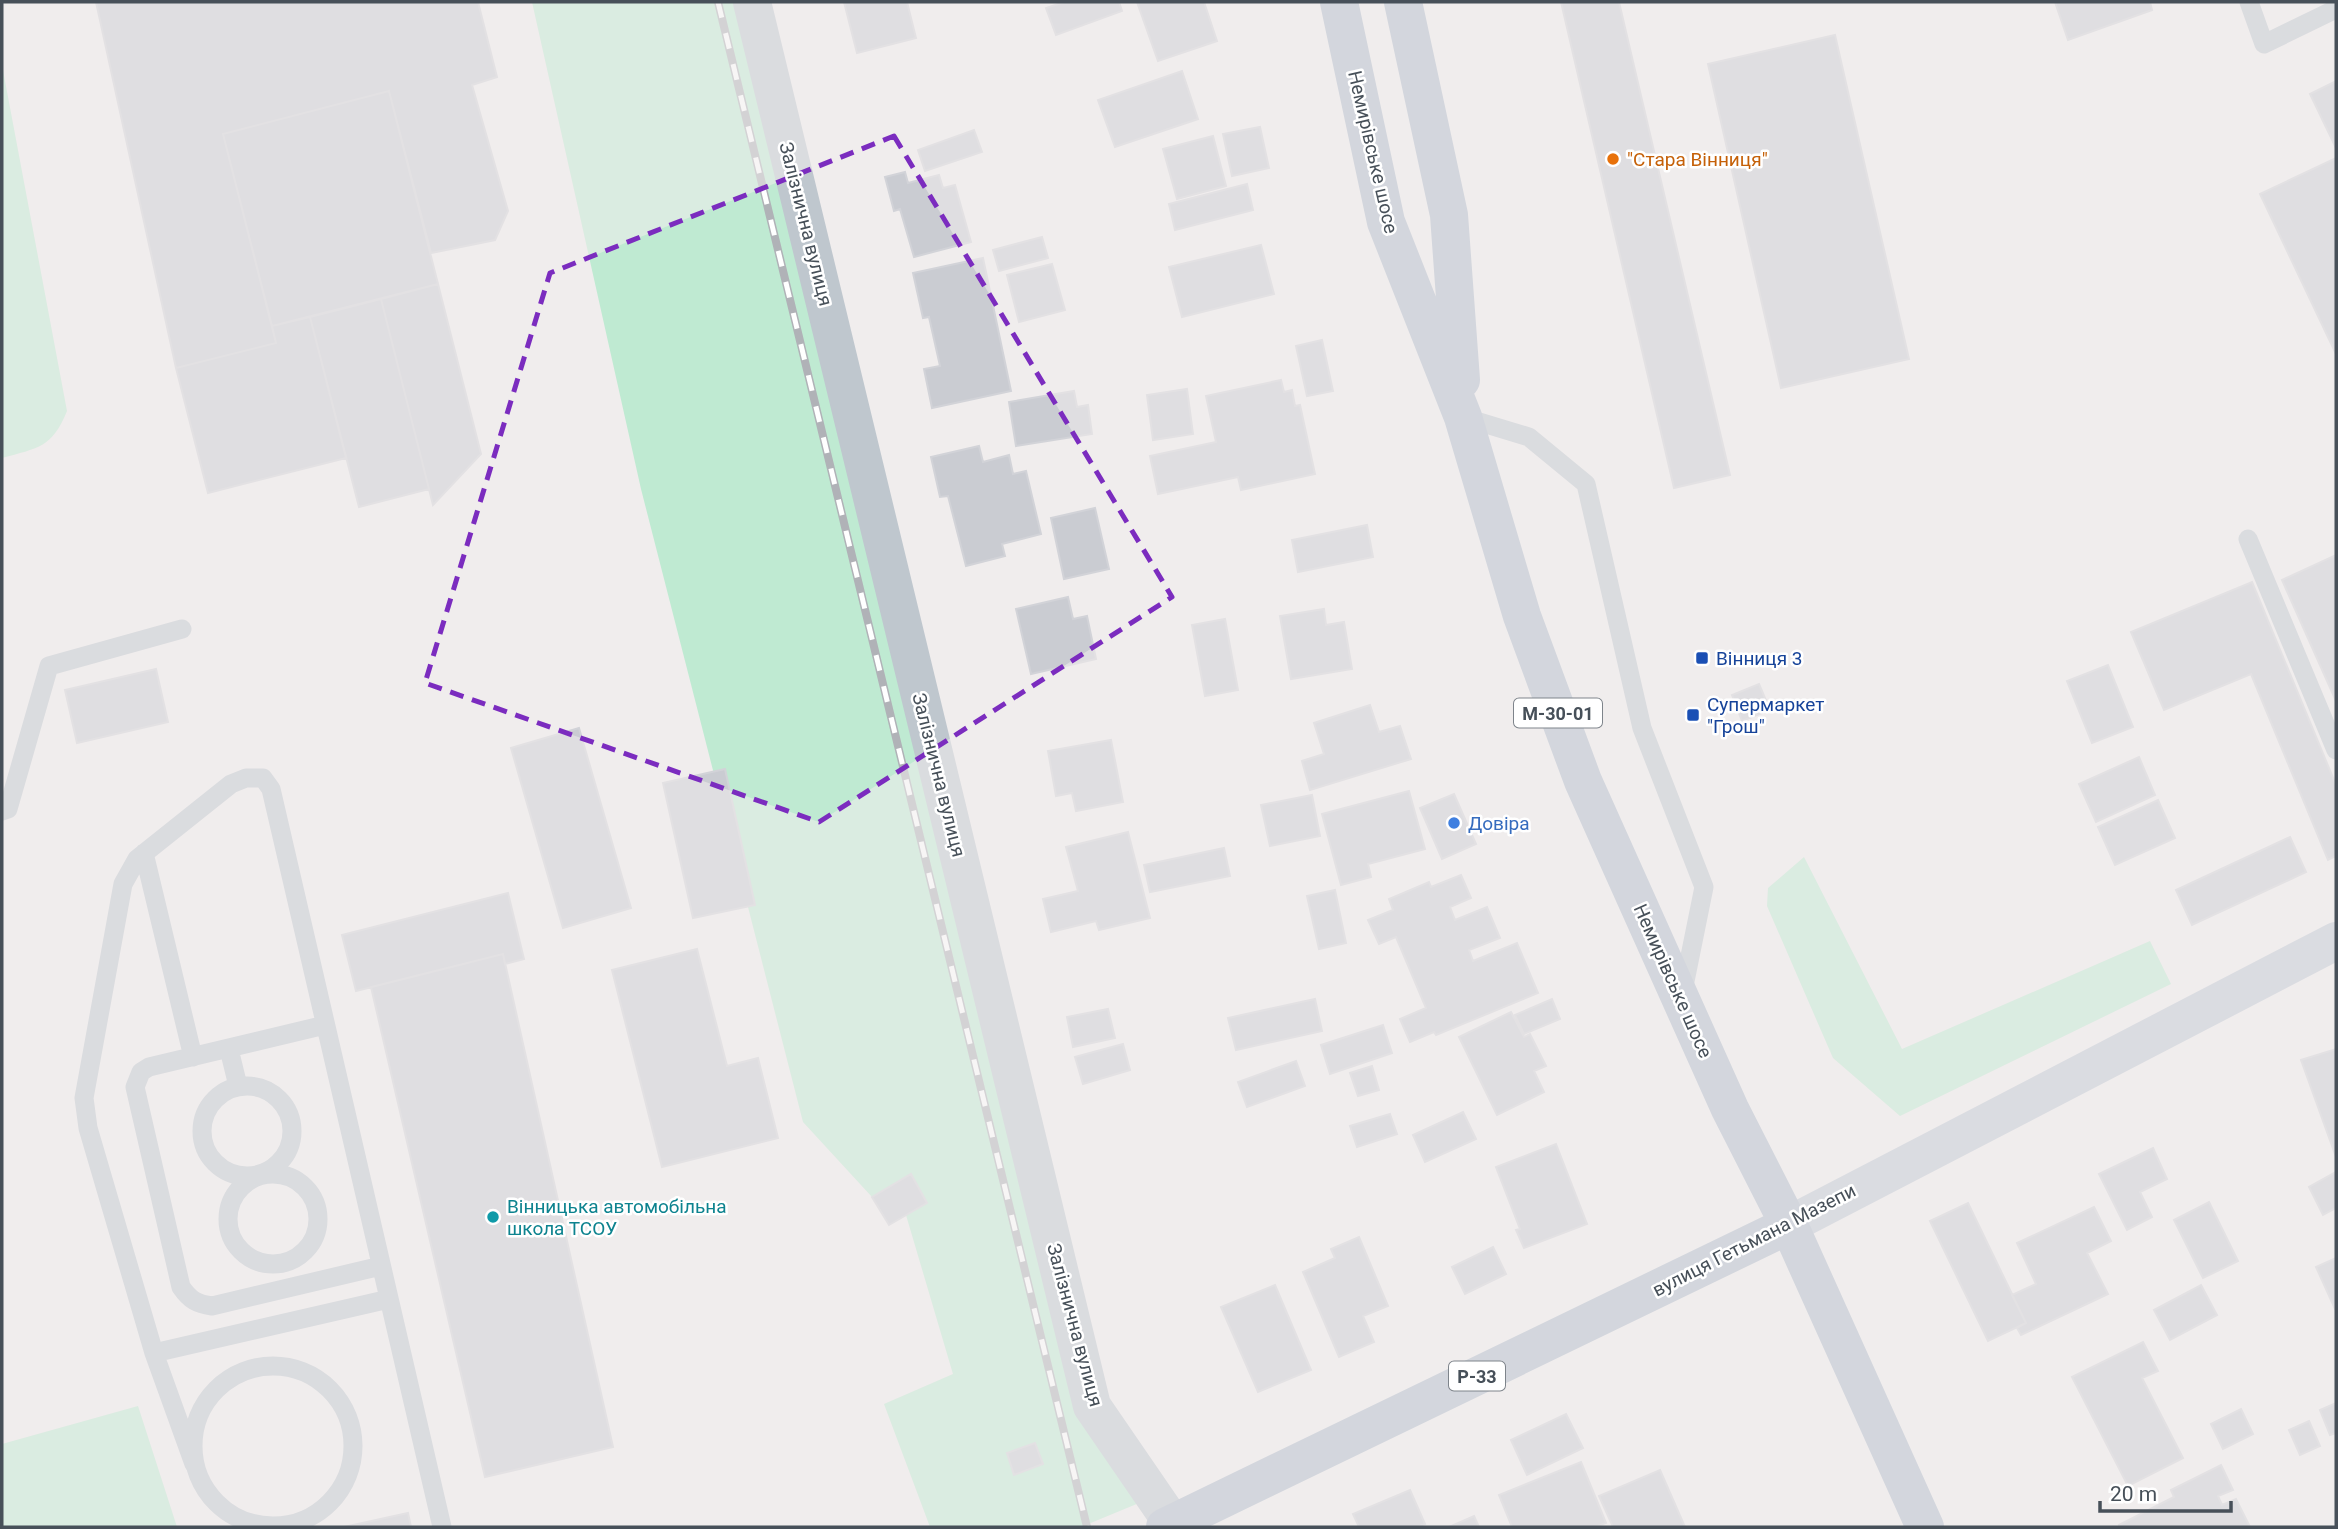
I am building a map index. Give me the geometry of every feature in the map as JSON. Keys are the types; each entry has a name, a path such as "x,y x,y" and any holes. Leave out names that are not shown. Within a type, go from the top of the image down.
{"main road":[{"name":"Немирівське шосе","path":"1339,2 1386,222 1463,417 1522,616 1578,768 1730,1109 1789,1225 1925,1527"},
{"name":"Немирівське шосе","path":"1403,2 1449,215 1463,417"},
{"name":"вулиця Гетьмана Мазепи","path":"1171,1526 1789,1225"}],"street":[{"name":"Залізнична вулиця","path":"752,2 1092,1406 1171,1526"},
{"name":"вулиця Гетьмана Мазепи","path":"1789,1225 2336,941"}],"lane":[{"path":"2249,2 2264,44 2336,9"},
{"path":"1463,417 1529,437 1586,484 1642,728 1704,887 1681,999"},
{"path":"2248,539 2336,750"},
{"path":"2,811 8,809 49,666 182,629"},
{"path":"194,1464 192,1436 200,1410 216,1389 238,1373 264,1365 291,1367 316,1378 336,1395 349,1419 354,1445 350,1472 338,1495 319,1513 295,1524 269,1527 243,1521 221,1508 204,1488 194,1464 154,1353 84,1111 123,884 132,865 231,784 246,778 263,778 271,789 442,1527"},
{"path":"145,853 193,1057"},
{"path":"325,1025 149,1067 141,1072 135,1087 181,1287 188,1297 198,1304 212,1306 381,1266"},
{"path":"229,1049 238,1086"},
{"path":"238,1086 224,1092 205,1114 203,1143 219,1167 247,1177 262,1174 293,1178 314,1199 317,1230 307,1249 288,1262 273,1265 245,1256 235,1245 229,1231 230,1203 238,1190 262,1174 276,1167 292,1141 288,1111 267,1090 238,1086"},
{"path":"154,1353 389,1299"}],"highlighted area":[{"path":"894,136 1172,597 819,822 425,683 550,273"}],"green space":[{"path":"532,2 752,2 1092,1406 1156,1496 1081,1527 930,1527 884,1404 953,1374 906,1215 927,1203 911,1174 872,1197 803,1122 641,489"},
{"path":"2,65 67,411 56,433 42,445 2,458"},
{"path":"1804,857 1902,1049 2150,941 2171,984 1900,1116 1833,1058 1767,906 1768,888"},
{"path":"138,1406 177,1527 2,1527 2,1444"}],"building":[{"path":"96,2 478,2 497,77 472,85 508,211 495,240 431,253 389,91 223,134 276,343 176,368"},
{"path":"844,2 907,2 916,38 857,53"},
{"path":"1064,2 1119,2 1122,11 1056,35 1046,8"},
{"path":"1137,2 1204,2 1217,41 1158,61"},
{"path":"1561,2 1619,2 1730,475 1674,488"},
{"path":"2055,2 2150,2 2152,10 2068,40"},
{"path":"1835,35 1909,359 1781,388 1708,64"},
{"path":"1182,71 1198,119 1115,147 1098,100"},
{"path":"2336,81 2336,148 2310,94"},
{"path":"389,91 438,284 272,326 223,134"},
{"path":"1260,127 1269,168 1232,176 1223,134"},
{"path":"974,130 982,152 925,171 918,150"},
{"path":"1213,136 1226,186 1177,199 1163,149"},
{"path":"2336,158 2336,354 2260,194"},
{"path":"905,172 908,183 939,175 943,188 955,185 971,242 914,257 900,209 894,211 885,177"},
{"path":"1247,184 1253,210 1175,230 1169,204"},
{"path":"1042,237 1048,258 999,271 993,250"},
{"path":"1261,245 1274,294 1182,317 1169,267"},
{"path":"983,258 1011,391 932,408 924,369 940,366 929,317 923,318 913,273"},
{"path":"1052,264 1065,310 1019,322 1007,275"},
{"path":"438,284 481,454 433,505 381,299"},
{"path":"381,299 429,489 359,507 310,317"},
{"path":"310,317 346,458 208,493 176,368 276,343 272,326"},
{"path":"1322,340 1333,391 1307,396 1296,346"},
{"path":"1281,380 1284,392 1292,390 1295,406 1300,405 1315,474 1241,490 1238,477 1158,494 1150,456 1216,442 1206,396"},
{"path":"1187,389 1193,434 1153,440 1147,395"},
{"path":"1074,391 1077,407 1088,405 1092,434 1016,446 1009,402"},
{"path":"979,446 983,462 1009,455 1013,474 1026,471 1041,534 1002,544 1005,556 966,566 948,496 940,497 931,457"},
{"path":"1095,508 1109,569 1064,579 1051,518"},
{"path":"1367,525 1373,557 1298,572 1292,540"},
{"path":"2336,555 2336,701 2282,580"},
{"path":"2252,582 2336,785 2336,856 2328,860 2251,674 2164,710 2131,632"},
{"path":"1068,597 1073,619 1087,616 1096,659 1031,674 1016,609"},
{"path":"1324,609 1326,625 1344,622 1352,669 1291,679 1280,616"},
{"path":"1225,619 1238,690 1205,696 1192,625"},
{"path":"2108,665 2133,727 2092,743 2067,681"},
{"path":"156,669 168,722 77,743 65,690"},
{"path":"1759,684 1770,710 1742,721 1732,695"},
{"path":"1370,705 1379,732 1400,726 1411,759 1310,790 1302,761 1324,754 1314,723"},
{"path":"579,728 631,908 563,928 511,748"},
{"path":"1111,740 1123,802 1076,811 1072,793 1056,796 1048,751"},
{"path":"2139,757 2155,795 2096,822 2079,784"},
{"path":"725,769 755,905 693,918 663,783"},
{"path":"1409,791 1425,849 1368,864 1371,877 1341,885 1322,814"},
{"path":"1454,794 1476,844 1442,859 1420,808"},
{"path":"1312,795 1320,836 1270,846 1261,805"},
{"path":"2158,800 2175,838 2115,865 2098,827"},
{"path":"1128,832 1150,918 1099,930 1096,921 1051,932 1043,899 1078,891 1066,847"},
{"path":"2290,837 2306,872 2192,925 2176,890"},
{"path":"1224,848 1230,876 1150,892 1144,865"},
{"path":"1461,875 1471,898 1450,907 1455,920 1487,907 1500,938 1469,950 1473,961 1517,943 1538,993 1436,1035 1434,1032 1410,1042 1400,1019 1426,1008 1396,937 1379,944 1368,920 1393,910 1389,899 1429,882 1431,887"},
{"path":"1335,890 1346,943 1319,949 1307,896"},
{"path":"508,893 524,959 505,964 503,954 356,991 342,935"},
{"path":"697,949 727,1066 758,1058 778,1138 662,1167 612,970"},
{"name":"Вінницька автомобільна школа ТСОУ","path":"503,954 613,1447 485,1477 371,987"},
{"path":"1315,999 1322,1031 1236,1050 1228,1018"},
{"path":"1552,999 1560,1019 1524,1034 1515,1015"},
{"path":"1108,1009 1115,1038 1073,1047 1067,1017"},
{"path":"1511,1012 1524,1037 1530,1034 1546,1066 1534,1071 1544,1092 1497,1115 1459,1037"},
{"path":"1383,1025 1392,1053 1330,1074 1321,1045"},
{"path":"1123,1044 1130,1070 1083,1084 1075,1057"},
{"path":"2336,1049 2336,1157 2301,1060"},
{"path":"1296,1061 1305,1086 1247,1107 1238,1082"},
{"path":"1372,1066 1379,1090 1358,1096 1350,1073"},
{"path":"1463,1112 1476,1139 1425,1162 1413,1135"},
{"path":"1390,1114 1397,1134 1357,1147 1350,1126"},
{"path":"1556,1144 1587,1224 1524,1248 1516,1230 1520,1229 1496,1167"},
{"path":"2153,1148 2167,1179 2140,1192 2152,1217 2127,1230 2099,1174"},
{"path":"2336,1172 2336,1208 2323,1215 2309,1187"},
{"path":"911,1174 927,1203 889,1225 872,1197"},
{"path":"2209,1202 2238,1261 2203,1278 2174,1220"},
{"path":"1968,1203 2026,1323 1988,1341 1930,1221"},
{"path":"2094,1207 2111,1241 2087,1253 2108,1294 2021,1335 2017,1328 2026,1323 2012,1295 2036,1284 2017,1243"},
{"path":"1359,1237 1388,1306 1363,1316 1374,1342 1339,1357 1303,1272 1335,1258 1331,1249"},
{"path":"1493,1247 1506,1274 1465,1294 1452,1267"},
{"path":"2336,1258 2336,1309 2335,1309 2316,1267"},
{"path":"1275,1285 1311,1370 1258,1392 1221,1307"},
{"path":"2201,1285 2217,1315 2170,1340 2154,1310"},
{"path":"2143,1342 2158,1371 2142,1378 2183,1458 2128,1486 2072,1377"},
{"path":"2336,1403 2336,1433 2330,1435 2320,1410"},
{"path":"2241,1409 2253,1434 2223,1449 2211,1424"},
{"path":"1566,1414 1583,1448 1527,1475 1511,1440"},
{"path":"2309,1421 2320,1446 2300,1455 2289,1430"},
{"path":"1035,1443 1043,1464 1014,1475 1007,1453"},
{"path":"1581,1462 1606,1523 1595,1527 1512,1527 1499,1495"},
{"path":"2221,1465 2233,1490 2218,1496 2222,1505 2236,1499 2250,1527 2120,1527 2119,1525 2174,1497 2171,1490"},
{"path":"1660,1470 1685,1527 1613,1527 1599,1496"},
{"path":"1410,1490 1425,1524 1417,1527 1359,1527 1353,1514"},
{"path":"408,1513 411,1527 344,1527"},
{"path":"1474,1516 1479,1527 1449,1527"}],"railway":[{"path":"718,2 1087,1527"}],"place":[{"name":"\"Стара Вінниця\"","path":"1613,159"},
{"name":"Вінниця 3","path":"1702,658"},
{"name":"Супермаркет \"Грош\"","path":"1693,715"},
{"name":"Довіра","path":"1454,823"},
{"name":"Вінницька автомобільна школа ТСОУ","path":"493,1217"}]}
